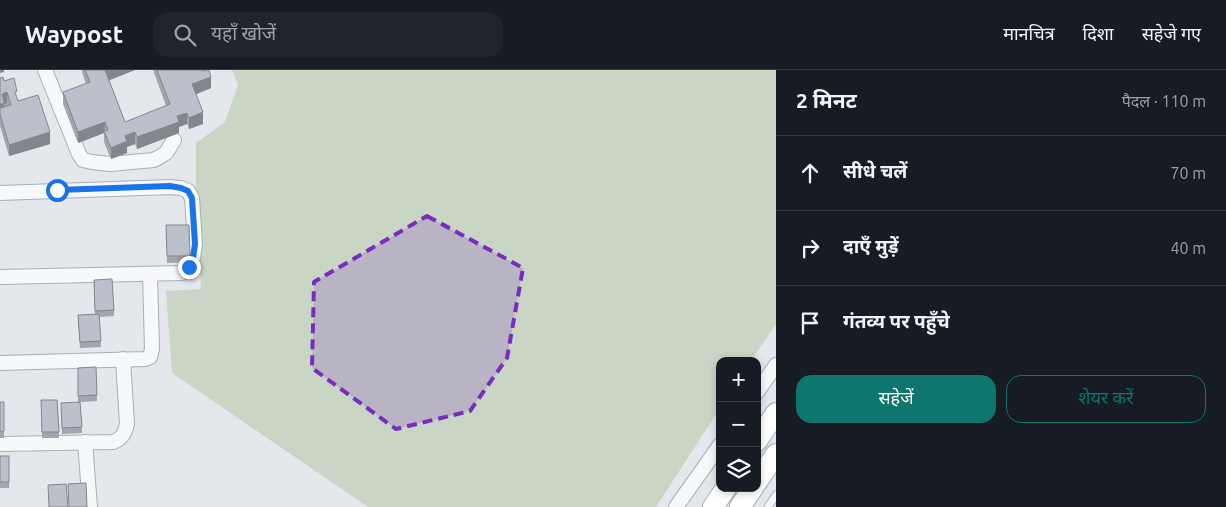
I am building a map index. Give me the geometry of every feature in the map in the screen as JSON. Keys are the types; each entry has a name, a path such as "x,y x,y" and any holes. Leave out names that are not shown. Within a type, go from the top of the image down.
{"main road":[{"path":"761,435 776,412"},
{"path":"761,476 776,454"},
{"path":"713,507 723,492"},
{"path":"740,507 750,492"}],"street":[{"path":"45,70 83,160 110,164 154,160 166,153 174,140"},
{"path":"0,193 170,186 181,188 188,191 192,198 195,244 193,258 189,267 182,273 0,277"},
{"path":"0,363 150,358 152,354 150,274"},
{"path":"0,444 113,442 118,440 126,432 127,424 123,359"},
{"path":"761,386 776,365"},
{"path":"85,442 90,507"},
{"path":"676,507 719,447"}],"lane":[{"path":"768,507 776,495"}],"highlighted area":[{"path":"427,216 523,268 507,358 470,411 396,429 312,368 314,282"}],"green space":[{"path":"232,70 776,70 776,324 754,357 716,357 716,414 656,507 368,507 172,373 166,291 201,289 196,143 225,122 238,85"}],"building":[{"path":"85,70 105,70 125,122 170,104 157,70 209,70 211,77 192,84 203,112 189,118 187,113 177,116 179,122 137,137 135,132 125,136 127,141 111,148 104,131 108,130 105,122 78,132 63,92 90,82"},
{"path":"3,77 4,81 14,78 18,101 38,95 50,132 9,145 0,114 0,108 11,105 7,92 2,94 4,103 0,104 0,78"},
{"path":"166,225 189,225 190,256 167,256"},
{"path":"112,279 114,310 95,311 94,280"},
{"path":"99,314 101,341 80,342 78,315"},
{"path":"96,367 97,395 78,396 78,368"},
{"path":"41,400 57,400 59,432 42,432"},
{"path":"0,402 4,402 4,431 0,432"},
{"path":"80,402 82,427 62,428 61,403"},
{"path":"0,456 9,456 9,482 0,482"},
{"path":"86,483 87,507 69,507 68,484"},
{"path":"66,484 68,507 49,507 48,485"}],"route":[{"path":"57,190 170,186 188,191 192,198 195,244 193,258 189,267"}]}
